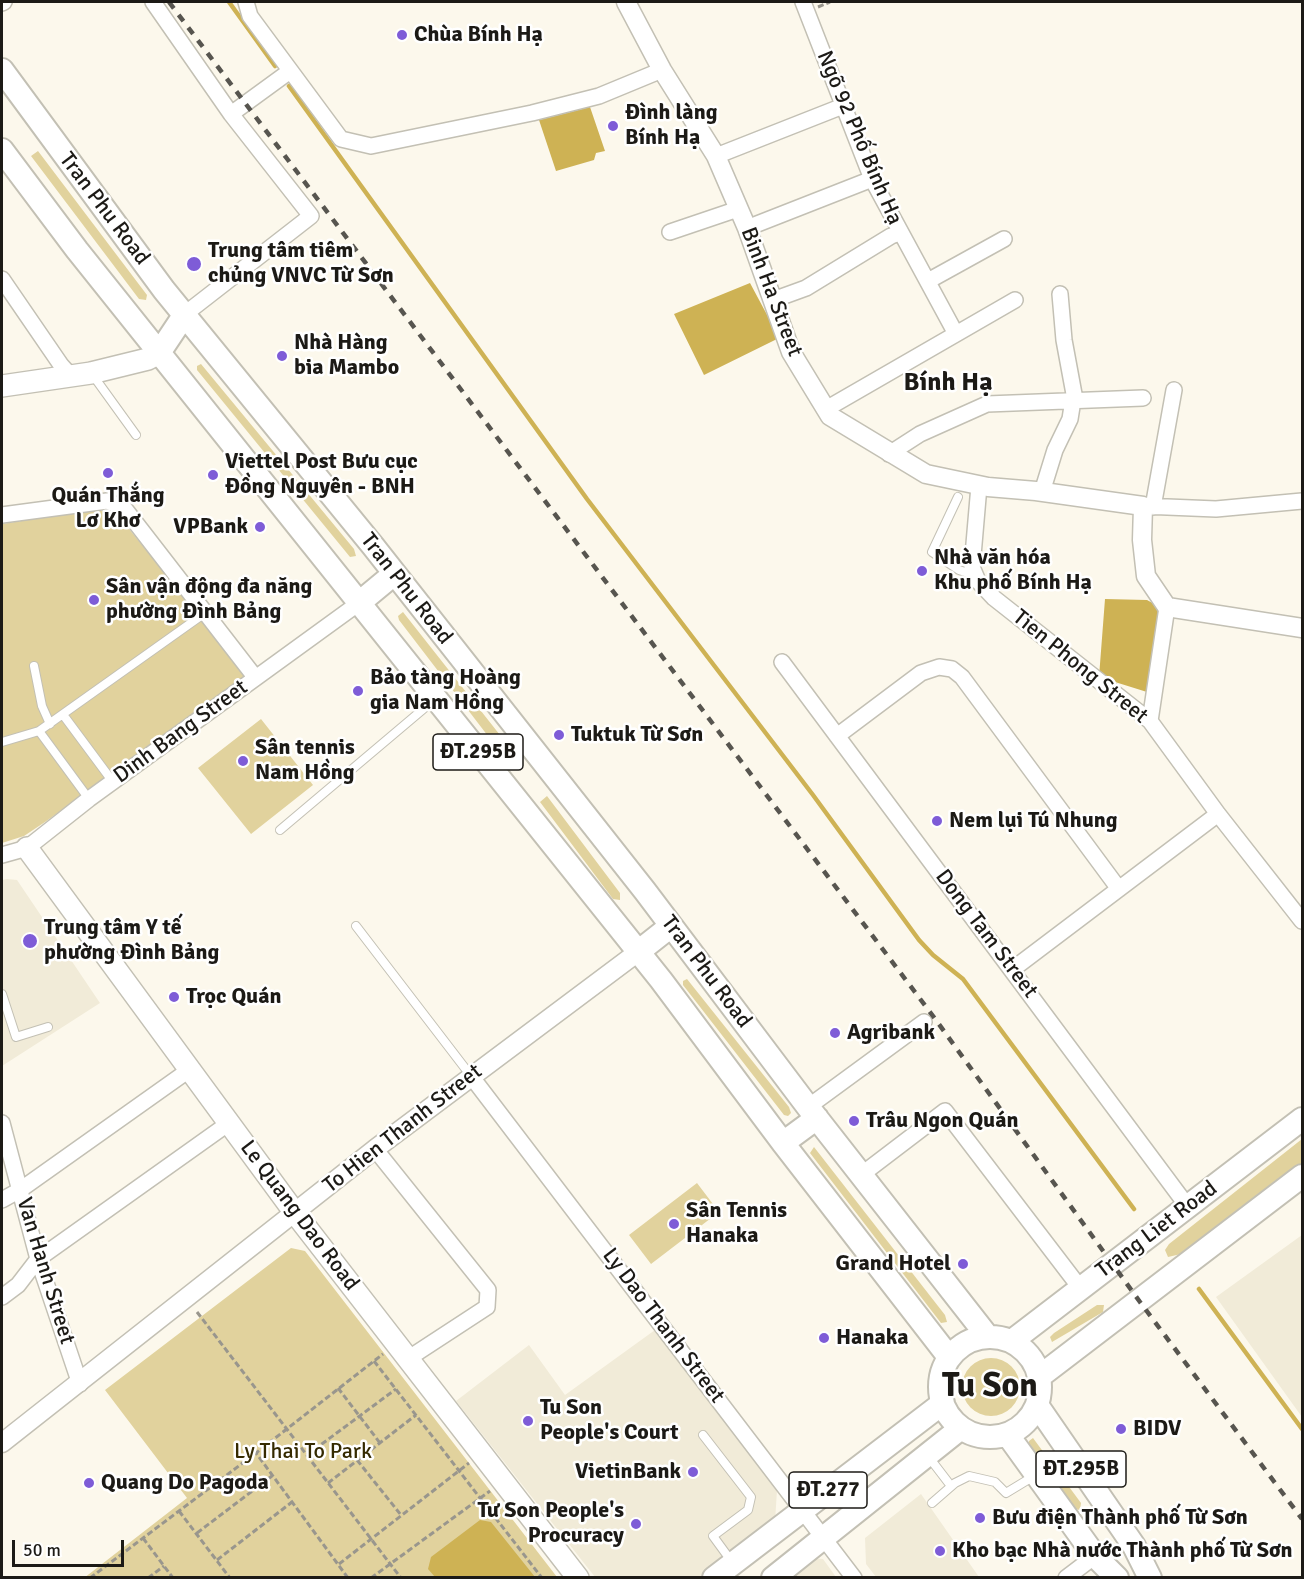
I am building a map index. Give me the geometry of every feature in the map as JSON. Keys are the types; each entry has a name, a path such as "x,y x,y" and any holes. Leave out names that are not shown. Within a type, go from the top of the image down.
{"main road":[{"name":"Tran Phu Road","path":"2,70 185,314 671,926 988,1337"},
{"name":"Tran Phu Road","path":"2,150 77,250 638,952 949,1357"},
{"path":"2,386 81,374 148,359 159,353 185,314"},
{"path":"359,603 393,574"},
{"name":"Le Quang Dao Road","path":"27,848 295,1213 578,1578"},
{"path":"638,952 671,926"},
{"path":"783,1143 813,1112"},
{"name":"Trang Liet Road","path":"1012,1341 1302,1119"},
{"name":"Trang Liet Road","path":"1039,1377 1302,1176"},
{"path":"988,1337 1012,1341 1030,1356 1039,1377 1040,1391 1037,1405 1024,1424 1007,1434 981,1436 961,1428 948,1415 943,1403 940,1379 949,1357 964,1344 988,1337"},
{"name":"ĐT.277","path":"714,1578 943,1403"},
{"name":"ĐT.295B","path":"1037,1405 1126,1534 1141,1574"},
{"name":"ĐT.277","path":"773,1578 961,1428"},
{"name":"ĐT.295B","path":"1007,1434 1095,1557 1117,1578"},
{"path":"1095,1557 1126,1534"}],"street":[{"path":"153,2 231,114 311,216 185,314"},
{"path":"246,2 250,16 341,139 371,146 532,113 588,99 662,70"},
{"name":"Binh Ha Street","path":"626,2 662,70 716,156 747,228 791,352 830,416 889,454 926,474 979,486 1148,506"},
{"name":"Ngõ 92 Phố Bính Hạ","path":"803,2 872,179 956,334"},
{"path":"231,114 290,70"},
{"path":"716,156 843,106"},
{"path":"747,228 872,179"},
{"path":"670,232 738,209"},
{"path":"773,300 806,288 891,236 900,233"},
{"path":"928,280 1004,239"},
{"path":"2,279 61,365 81,374"},
{"path":"1042,492 1055,450 1070,419 1073,400 1060,294"},
{"path":"826,409 1015,300"},
{"path":"1150,721 1167,607 1146,576 1142,540 1174,390"},
{"path":"889,454 920,434 987,404 1143,398"},
{"path":"975,576 972,567 972,539 979,486"},
{"path":"2,515 107,501 125,509 255,677"},
{"path":"1148,506 1216,509 1302,501"},
{"name":"Tien Phong Street","path":"975,576 993,598 1150,721 1218,814 1302,921"},
{"name":"Dinh Bang Street","path":"2,855 27,848 112,782 359,603"},
{"path":"1167,607 1302,628"},
{"name":"Dong Tam Street","path":"782,662 1013,969 1188,1207"},
{"path":"837,736 921,673 939,667 952,669 962,677 1119,889"},
{"path":"1013,969 1218,814"},
{"name":"To Hien Thanh Street","path":"2,1443 80,1384 375,1149 638,952"},
{"path":"813,1112 924,1022"},
{"path":"2,1200 20,1190 189,1070"},
{"name":"Ly Dao Thanh Street","path":"471,1076 854,1578"},
{"path":"861,1174 945,1111 1081,1289"},
{"name":"Van Hanh Street","path":"2,1123 38,1259 80,1384"},
{"path":"2,1297 18,1285 38,1259 229,1123"},
{"path":"375,1149 488,1290 487,1307 409,1358"},
{"path":"1066,1578 1095,1557"}],"lane":[{"path":"81,374 136,435"},
{"path":"958,497 932,552 959,570 975,576"},
{"path":"2,742 39,731 64,716 205,613"},
{"path":"34,666 42,706 50,724"},
{"path":"280,830 435,699"},
{"path":"64,716 112,782"},
{"path":"39,731 89,799"},
{"path":"356,926 471,1076"},
{"path":"2,994 16,1037 48,1027"},
{"path":"703,1435 751,1497 748,1510 712,1536 733,1563"},
{"path":"927,1455 951,1486"},
{"path":"932,1503 962,1478 978,1477 995,1482 1006,1493 1035,1475"}],"path":[{"path":"197,1312 401,1578"},
{"path":"90,1578 385,1352"},
{"path":"374,1361 542,1578"},
{"path":"338,1388 380,1443"},
{"path":"307,1455 396,1389"},
{"path":"328,1483 416,1415"},
{"path":"256,1453 348,1578"},
{"path":"357,1460 401,1516"},
{"path":"338,1564 470,1462"},
{"path":"197,1533 272,1476"},
{"path":"371,1578 492,1490"},
{"path":"217,1560 292,1502"},
{"path":"179,1511 230,1578"},
{"path":"143,1538 173,1578"},
{"path":"148,1578 164,1566"}],"shaded area":[{"path":"590,107 605,151 596,153 594,160 556,171 539,120"},
{"path":"750,283 773,326 777,339 704,375 674,314"},
{"path":"1105,599 1147,600 1156,605 1160,618 1147,692 1099,677"},
{"name":"Trung tâm Y tế phường Đình Bảng","path":"2,880 17,880 100,1003 2,1066"},
{"path":"1302,1235 1302,1417 1216,1297"},
{"path":"655,1330 777,1490 775,1522 699,1577 595,1577 456,1401 529,1345 565,1395"},
{"path":"921,1494 979,1577 876,1577 866,1564 865,1538"},
{"path":"480,1520 491,1522 535,1577 435,1577 428,1569 431,1557"},
{"path":"808,1558 823,1559 836,1577 783,1578"}],"green space":[{"path":"38,151 147,295 146,300 139,299 31,156"},
{"path":"201,364 354,549 356,556 350,557 197,370 197,366"},
{"name":"Sân vận động đa năng phường Đình Bảng","path":"97,509 121,519 248,676 45,822 24,836 2,843 2,524"},
{"path":"403,612 522,763 514,770 399,620 398,616"},
{"path":"261,719 313,785 251,834 198,768"},
{"path":"547,796 620,893 620,900 613,899 540,802"},
{"path":"687,979 789,1107 791,1113 788,1116 784,1115 683,985 683,981"},
{"path":"1302,1139 1302,1163 1181,1254 1168,1257 1165,1250 1169,1244"},
{"path":"814,1147 945,1315 947,1322 941,1323 810,1153"},
{"name":"Sân Tennis Hanaka","path":"697,1183 719,1212 651,1264 629,1235"},
{"name":"Ly Thai To Park","path":"291,1248 305,1251 557,1577 84,1578 187,1498 105,1390"},
{"path":"1097,1305 1104,1305 1103,1312 1052,1342 1050,1337 1054,1333"},
{"path":"991,1358 1002,1360 1015,1371 1020,1387 1018,1398 1007,1411 991,1416 980,1414 967,1403 962,1387 964,1376 975,1363"},
{"path":"1033,1438 1081,1503 1080,1510 1075,1509 1029,1446 1029,1441"}],"waterway":[{"path":"229,2 275,66"},
{"path":"289,86 587,499 813,795 919,940 933,955 963,979 1134,1209"},
{"path":"1199,1289 1302,1429"}],"railway":[{"path":"169,2 933,1016 1140,1302 1302,1519"}],"place":[{"name":"Chùa Bính Hạ","path":"402,35"},
{"name":"Đình làng Bính Hạ","path":"613,126"},
{"name":"Trung tâm tiêm chủng VNVC Từ Sơn","path":"194,264"},
{"name":"Nhà Hàng bia Mambo","path":"282,356"},
{"name":"Quán Thắng Lơ Khơ","path":"108,473"},
{"name":"Viettel Post Bưu cục Đồng Nguyên - BNH","path":"213,475"},
{"name":"VPBank","path":"260,527"},
{"name":"Nhà văn hóa Khu phố Bính Hạ","path":"922,571"},
{"name":"Sân vận động đa năng phường Đình Bảng","path":"94,600"},
{"name":"Bảo tàng Hoàng gia Nam Hồng","path":"358,691"},
{"name":"Tuktuk Từ Sơn","path":"559,735"},
{"name":"Sân tennis Nam Hồng","path":"243,761"},
{"name":"Nem lụi Tú Nhung","path":"937,821"},
{"name":"Trung tâm Y tế phường Đình Bảng","path":"30,941"},
{"name":"Trọc Quán","path":"174,997"},
{"name":"Agribank","path":"835,1033"},
{"name":"Trâu Ngon Quán","path":"854,1121"},
{"name":"Sân Tennis Hanaka","path":"674,1224"},
{"name":"Grand Hotel","path":"963,1264"},
{"name":"Hanaka","path":"824,1338"},
{"name":"Tu Son People's Court","path":"528,1421"},
{"name":"BIDV","path":"1121,1429"},
{"name":"VietinBank","path":"693,1472"},
{"name":"Quang Do Pagoda","path":"89,1483"},
{"name":"Bưu điện Thành phố Từ Sơn","path":"980,1518"},
{"name":"Tư Son People's Procuracy","path":"636,1524"},
{"name":"Kho bạc Nhà nước Thành phố Từ Sơn","path":"940,1551"}],"district":[{"name":"Bính Hạ","path":"948,383"},
{"name":"Tu Son","path":"990,1387"}]}
